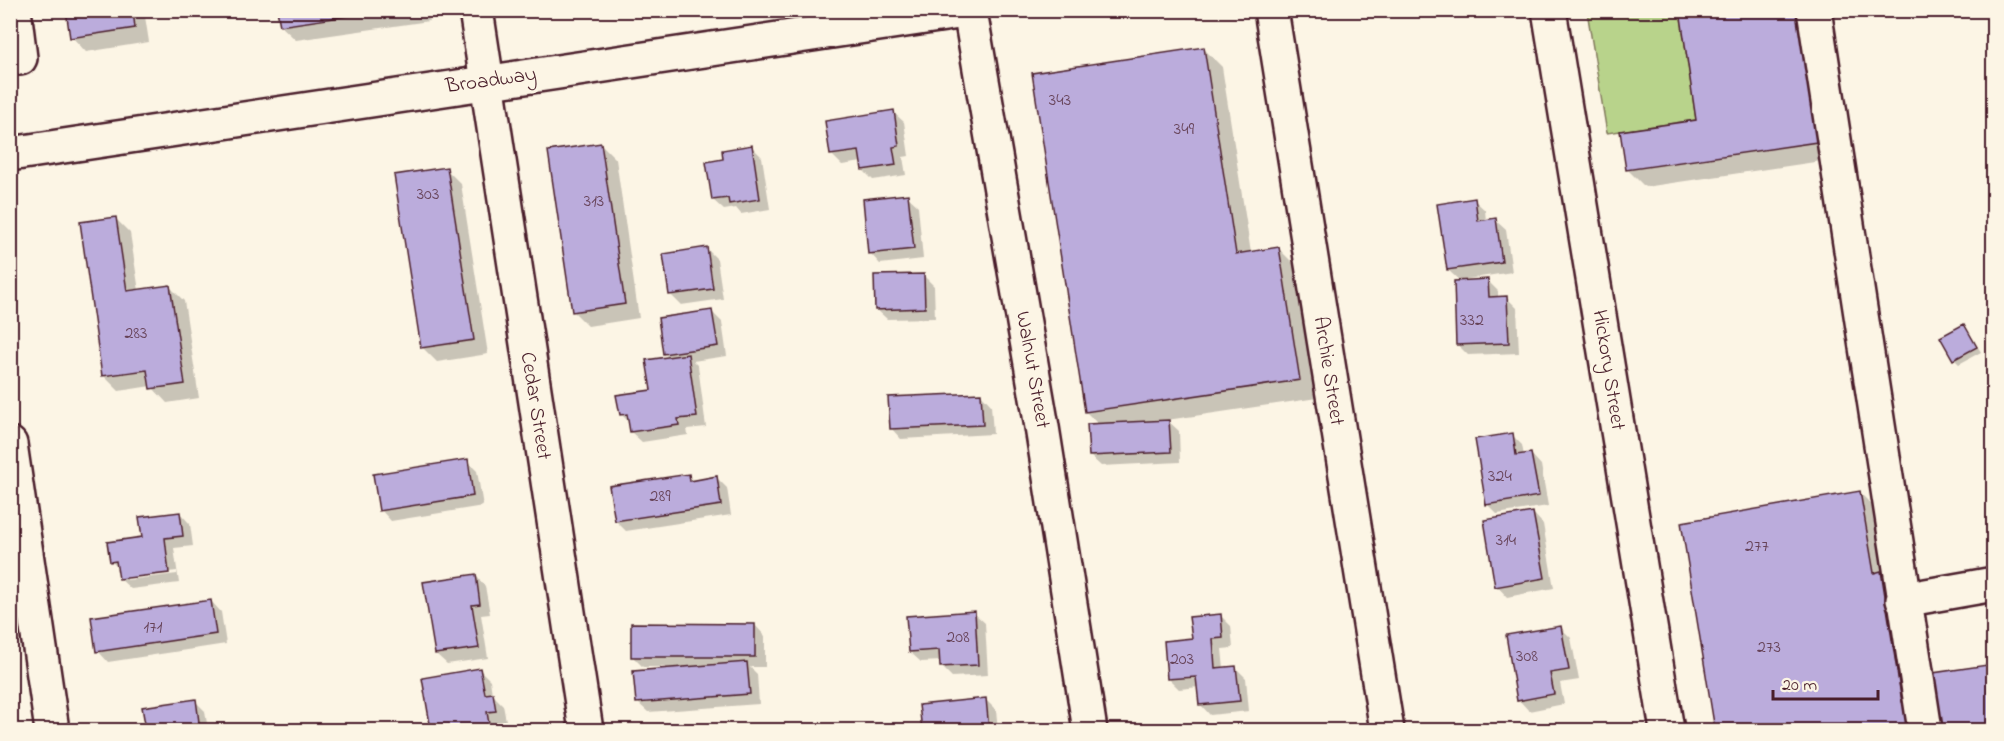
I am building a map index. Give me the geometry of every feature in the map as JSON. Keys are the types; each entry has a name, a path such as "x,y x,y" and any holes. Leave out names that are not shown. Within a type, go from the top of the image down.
{"street":[{"path":"14,10 20,58"},
{"name":"Cedar Street","path":"476,10 586,730"},
{"name":"Archie Street","path":"1271,10 1387,730"},
{"name":"Hickory Street","path":"1549,10 1667,730"},
{"path":"1814,10 1924,730"},
{"name":"Broadway","path":"10,154 926,14 971,11"},
{"name":"Walnut Street","path":"971,11 1042,427 1089,730"},
{"path":"10,444 52,730"},
{"path":"1903,600 1994,584"}],"green space":[{"path":"1587,11 1680,11 1696,120 1607,133"}],"building":[{"path":"66,10 133,10 135,28 70,38"},
{"path":"277,10 389,10 280,26"},
{"path":"1680,10 1797,10 1817,142 1626,170 1620,131 1696,120"},
{"path":"1204,47 1236,254 1279,247 1300,380 1085,412 1032,73"},
{"path":"894,110 899,146 893,147 896,165 862,170 859,151 830,155 825,121"},
{"path":"601,143 625,304 572,312 548,151"},
{"path":"752,145 760,199 729,204 728,198 712,200 706,162 723,159 722,150"},
{"path":"447,167 474,340 421,348 394,175"},
{"path":"908,194 914,249 868,254 863,199"},
{"path":"1475,198 1478,221 1496,218 1502,262 1447,270 1437,204"},
{"path":"116,217 127,291 170,285 185,384 150,389 147,370 102,376 80,222"},
{"path":"707,247 713,289 669,295 663,254"},
{"path":"924,274 925,308 875,310 874,275"},
{"path":"1488,279 1489,297 1507,296 1509,343 1456,345 1454,281"},
{"path":"712,310 718,346 663,354 658,318"},
{"path":"1964,324 1977,347 1953,360 1940,337"},
{"path":"688,354 697,417 678,419 679,425 630,432 627,414 620,415 616,395 651,390 646,360"},
{"path":"981,393 983,425 890,429 888,397"},
{"path":"1169,420 1171,452 1089,456 1087,424"},
{"path":"1513,433 1516,455 1531,453 1539,496 1486,505 1475,439"},
{"path":"468,459 473,496 379,511 373,474"},
{"path":"689,474 690,481 717,476 721,505 615,521 609,486"},
{"path":"1860,491 1874,573 1881,571 1902,702 1909,701 1913,730 1715,730 1681,522"},
{"path":"180,512 183,536 165,538 169,573 119,579 116,561 110,562 107,542 142,537 139,517"},
{"path":"1533,512 1545,578 1495,587 1484,520"},
{"path":"476,574 480,604 472,605 479,648 435,654 423,582"},
{"path":"211,600 216,634 96,652 91,617"},
{"path":"975,611 978,665 940,667 939,650 909,652 906,616"},
{"path":"1221,614 1223,638 1213,639 1215,668 1236,666 1240,701 1199,705 1196,677 1167,679 1164,641 1192,638 1189,617"},
{"path":"631,623 755,624 755,657 631,657"},
{"path":"1561,626 1569,670 1550,673 1554,694 1517,701 1506,635"},
{"path":"747,662 750,694 636,703 633,671"},
{"path":"1994,664 1994,730 1942,730 1933,673"},
{"path":"480,668 485,694 493,693 496,711 487,712 490,730 431,730 422,678"},
{"path":"986,698 989,730 922,730 919,705"},
{"path":"196,699 200,730 146,730 142,707"}]}
